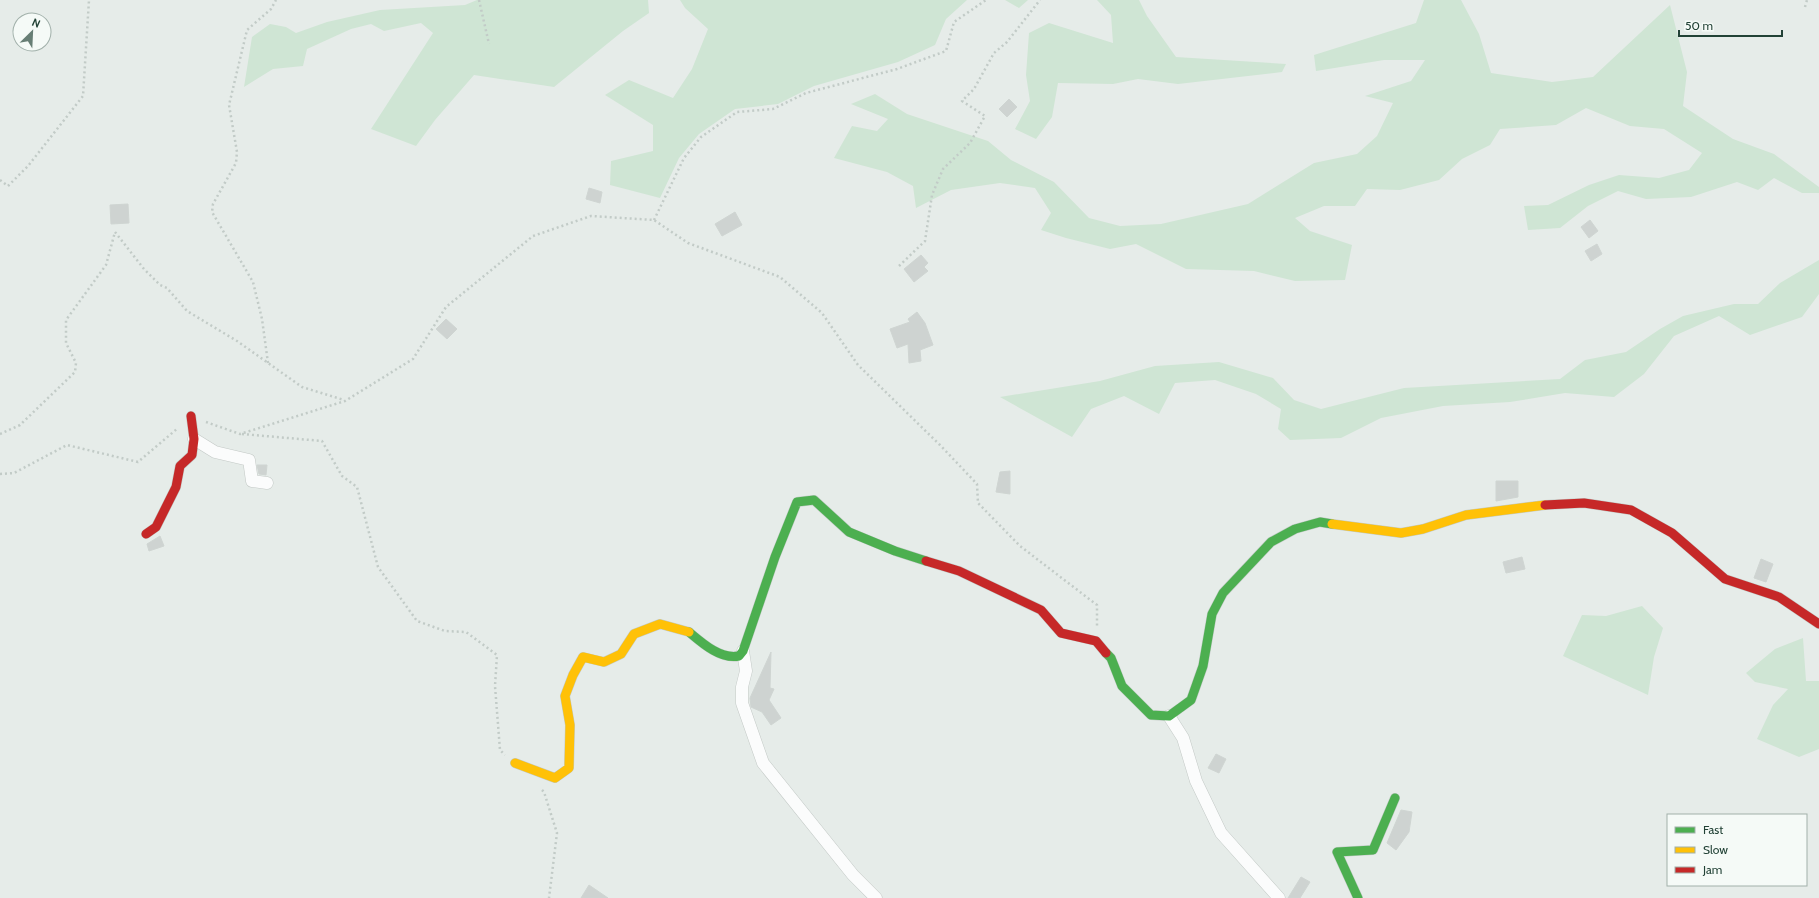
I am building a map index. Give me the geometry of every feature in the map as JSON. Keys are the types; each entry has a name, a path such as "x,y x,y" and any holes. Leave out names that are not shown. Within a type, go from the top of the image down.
{"street":[{"path":"146,534 156,527 176,487 180,466 192,455 194,439 191,416"},
{"path":"194,439 215,452 249,460 252,481 267,483"},
{"path":"515,763 555,778 569,768 570,725 565,696 573,675 583,657 604,662 621,654 634,634 660,624 688,631 710,649 734,657 739,656 743,651 768,584 778,547 797,502 814,500 849,532 895,551 959,571 1041,610 1061,633 1096,641 1111,658 1122,686 1151,715 1169,716 1192,700 1203,666 1212,614 1223,593 1271,542 1295,529 1320,522 1401,533 1423,529 1466,515 1528,506 1584,503 1631,510 1672,532 1725,579 1779,597 1819,624"},
{"path":"743,651 746,671 742,687 742,703 763,763 852,875 876,898"},
{"path":"1169,716 1183,738 1196,781 1221,833 1279,898"},
{"path":"1358,898 1338,852 1373,850 1395,798"}],"path":[{"path":"0,180 8,186 28,166 82,96 89,0"},
{"path":"268,363 262,319 253,282 212,212 212,204 236,163 237,152 229,105 247,30 271,10 276,0"},
{"path":"478,0 490,44"},
{"path":"654,220 684,158 701,137 737,112 772,109 806,93 897,69 946,51 954,22 986,0"},
{"path":"899,266 925,242 932,195 943,169 970,144 985,116 962,101 974,89 994,54 1007,42 1040,0"},
{"path":"1805,7 1806,0"},
{"path":"240,434 345,401 413,359 446,307 533,236 591,216 654,220 688,243 780,277 822,313 858,365 940,445 977,484 978,503 1020,546 1097,605 1096,641"},
{"path":"0,434 20,425 75,372 76,363 66,343 66,320 106,265 115,232 144,269 160,285 167,288 187,311 238,341 302,387 345,401"},
{"path":"0,474 14,473 67,445 138,462 191,416 240,434 322,441 342,476 357,487 378,567 417,621 446,631 466,632 497,655 495,686 500,750 515,763"},
{"path":"539,787 544,792 557,833 549,898"}],"green space":[{"path":"477,0 648,0 649,13 623,31 554,87 474,75 435,120 416,146 371,129 433,33 421,23 384,31 371,24 351,29 307,49 303,66 273,69 244,87 252,37 270,24 286,27 296,33 327,22 380,10 465,5"},
{"path":"680,0 967,0 946,19 935,45 898,62 814,86 778,104 735,109 699,134 679,158 660,198 610,185 611,161 653,151 653,125 605,95 629,80 673,98 692,69 708,29 685,8"},
{"path":"1005,0 1028,0 1019,8"},
{"path":"1097,0 1139,0 1147,16 1176,57 1286,64 1282,72 1178,84 1138,79 1113,84 1058,83 1052,117 1036,139 1015,129 1030,101 1026,75 1029,33 1049,23 1113,43 1111,15"},
{"path":"1424,0 1461,0 1479,34 1491,73 1552,82 1593,77 1670,5 1687,72 1683,106 1733,139 1774,154 1819,187 1819,193 1802,193 1774,178 1758,190 1737,182 1691,197 1646,199 1618,191 1588,206 1560,228 1528,230 1524,206 1548,205 1589,185 1619,175 1659,178 1689,170 1702,153 1664,129 1630,126 1586,108 1556,125 1500,129 1490,145 1462,159 1439,180 1400,190 1367,189 1355,206 1324,206 1295,218 1310,231 1352,245 1345,280 1295,281 1254,271 1186,269 1136,244 1110,249 1041,230 1051,213 1035,188 1000,183 951,190 916,208 913,186 887,172 834,158 852,126 877,131 888,119 851,104 875,94 907,114 988,141 1011,160 1054,182 1089,218 1120,226 1161,224 1248,204 1314,163 1357,154 1377,136 1393,103 1365,96 1411,81 1425,60 1384,60 1316,71 1314,55 1416,23"},
{"path":"1819,260 1819,294 1802,317 1750,335 1719,316 1674,336 1644,374 1614,397 1565,393 1510,402 1443,406 1381,418 1341,438 1290,440 1278,429 1281,409 1256,394 1215,380 1175,383 1159,414 1124,396 1091,409 1072,437 1000,397 1100,381 1155,366 1219,362 1273,378 1294,400 1321,409 1404,388 1560,379 1585,360 1626,352 1660,329 1683,316 1734,304 1758,304 1780,283"},
{"path":"1642,606 1663,628 1654,657 1648,695 1563,656 1582,615 1606,616"},
{"path":"1803,638 1806,681 1819,681 1819,749 1799,757 1757,739 1773,705 1788,689 1755,682 1746,673 1775,649"}],"building":[{"path":"1009,99 1017,107 1007,117 999,109"},
{"path":"589,188 602,192 600,203 586,199"},
{"path":"128,204 129,223 111,224 110,205"},
{"path":"735,212 742,225 722,236 715,224"},
{"path":"1590,220 1598,231 1589,238 1581,227"},
{"path":"1597,244 1602,254 1591,261 1585,251"},
{"path":"921,255 928,263 924,267 928,271 914,282 904,269"},
{"path":"917,312 925,323 933,345 920,350 921,361 909,363 908,344 897,348 890,329 910,322 908,319"},
{"path":"446,319 457,329 447,339 436,329"},
{"path":"257,465 267,465 266,475 259,474"},
{"path":"1010,471 1010,494 996,492 1000,472"},
{"path":"1496,481 1518,481 1518,497 1496,501"},
{"path":"160,536 164,546 149,551 147,544"},
{"path":"1522,557 1525,569 1506,573 1503,562"},
{"path":"1761,559 1773,564 1766,582 1754,578"},
{"path":"771,652 770,688 774,689 769,700 781,718 771,725 762,712 751,707 750,698"},
{"path":"1216,754 1226,759 1219,773 1208,768"},
{"path":"1401,810 1412,812 1409,832 1396,850 1387,843"},
{"path":"1301,877 1310,882 1300,898 1288,898"},
{"path":"589,885 608,898 581,898"}],"traffic: fast":[{"path":"689,632 712,650 732,657 739,656 743,651 775,557 797,502 814,500 849,532 895,551 926,561"},
{"path":"1106,653 1111,658 1122,686 1151,715 1169,716 1191,700 1203,666 1212,614 1223,593 1271,542 1295,529 1320,522 1332,524"},
{"path":"1358,898 1337,852 1373,850 1395,798"}],"traffic: slow":[{"path":"1332,524 1401,533 1423,529 1466,515 1545,505"},
{"path":"515,763 555,778 569,768 570,725 565,696 573,675 583,657 604,662 621,654 634,634 660,624 689,632"}],"traffic: jam":[{"path":"146,534 156,527 176,487 180,466 192,455 194,439 191,416"},
{"path":"1545,505 1584,503 1631,510 1672,533 1725,579 1779,597 1819,624"},
{"path":"926,561 959,571 1041,610 1061,633 1096,641 1106,653"}]}
